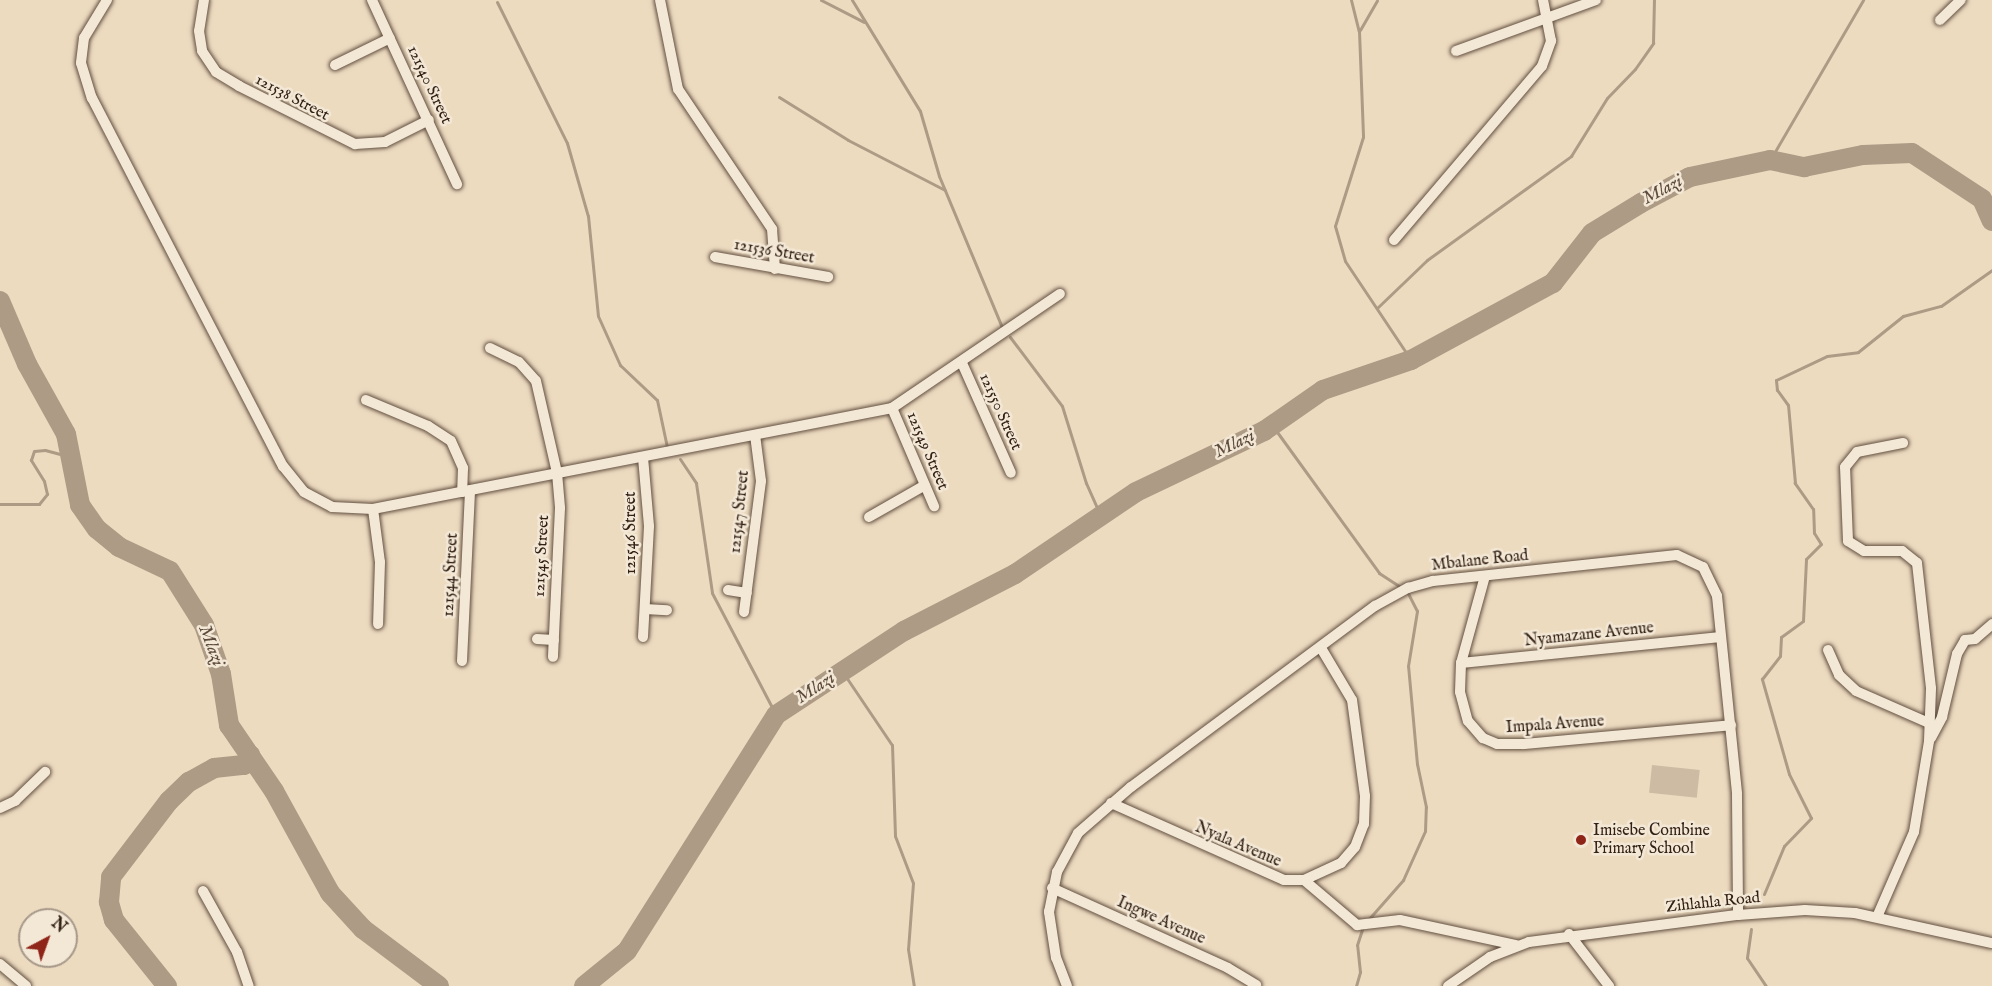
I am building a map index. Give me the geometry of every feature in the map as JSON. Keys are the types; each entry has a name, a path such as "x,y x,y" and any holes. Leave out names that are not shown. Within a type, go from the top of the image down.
{"street":[{"path":"107,0 84,38 81,63 87,87 290,476 314,498 350,510 374,509 892,408 962,363 1060,294"},
{"name":"121538 Street","path":"204,0 199,31 202,51 216,72 239,86 355,144 385,142 429,120"},
{"name":"121540 Street","path":"372,0 457,184"},
{"path":"660,0 678,89 772,229 775,269"},
{"path":"1394,240 1538,74 1550,50 1549,17 1543,0"},
{"path":"1456,51 1596,0"},
{"path":"1940,20 1961,0"},
{"path":"335,65 390,38"},
{"name":"121536 Street","path":"715,257 828,277"},
{"name":"121545 Street","path":"490,348 519,362 536,381 557,473 560,508 554,657"},
{"name":"121550 Street","path":"962,363 1011,473"},
{"name":"121544 Street","path":"366,400 438,431 451,441 463,468 466,491 462,661"},
{"name":"121549 Street","path":"892,408 934,506"},
{"name":"121547 Street","path":"744,612 761,482 755,435"},
{"path":"1877,917 1910,845 1931,724 1917,563 1902,551 1858,549 1846,535 1847,461 1865,449 1903,443"},
{"name":"121546 Street","path":"643,458 649,514 643,638"},
{"path":"869,517 925,485"},
{"path":"374,509 380,562 378,624"},
{"name":"Mbalane Road","path":"1067,986 1050,928 1052,888 1068,847 1086,824 1375,606 1408,588 1432,581 1685,556 1703,567 1714,584 1731,725 1738,824 1738,915"},
{"name":"Impala Avenue","path":"1485,576 1461,663 1460,692 1468,721 1483,738 1497,744 1731,725"},
{"path":"728,590 747,593"},
{"path":"645,609 667,610"},
{"path":"1929,741 1942,717 1957,654 1965,640 1975,639 1992,624"},
{"name":"Nyamazane Avenue","path":"1461,663 1721,637"},
{"path":"537,639 554,640"},
{"name":"Nyala Avenue","path":"1111,803 1270,876 1304,880 1332,870 1349,856 1365,817 1352,700 1321,648"},
{"path":"1828,650 1839,675 1856,692 1931,724"},
{"path":"0,808 15,801 45,772"},
{"path":"1304,880 1358,925 1400,920 1516,945"},
{"name":"Ingwe Avenue","path":"1052,888 1235,971 1256,985"},
{"path":"203,891 237,952 249,986"},
{"name":"Zihlahla Road","path":"1448,986 1490,957 1516,945 1569,934 1738,915 1805,910 1877,917 1992,943"},
{"path":"1569,934 1608,986"},
{"path":"0,964 26,986"}],"shaded area":[{"path":"1652,765 1700,770 1697,798 1649,793"}],"waterway":[{"path":"821,0 864,22"},
{"path":"852,0 920,111 939,176 1002,327"},
{"path":"1351,0 1359,31 1363,137 1335,226 1345,261 1411,360"},
{"path":"1360,30 1377,0"},
{"path":"1377,308 1427,260 1571,156 1607,98 1635,69 1653,43 1654,0"},
{"path":"1770,160 1863,0"},
{"path":"497,2 567,143 588,216 598,316 620,365 657,400 667,447"},
{"path":"779,97 848,140 945,190"},
{"name":"Mlazi","path":"584,986 627,951 776,715 904,631 1015,574 1136,492 1264,431 1323,390 1411,360 1553,283 1592,233 1641,203 1690,177 1770,160 1804,167 1863,155 1912,153 1982,199 1992,221"},
{"path":"1764,894 1784,846 1811,818 1789,774 1762,679 1780,656 1781,637 1803,621 1806,559 1821,544 1814,533 1813,509 1795,483 1788,405 1777,390 1776,380 1827,356 1858,352 1903,316 1941,306 1992,270"},
{"name":"Mlazi","path":"0,301 27,364 66,434 80,505 97,529 119,547 170,571 204,625 221,674 229,725 274,791 330,893 363,929 439,986"},
{"path":"1010,337 1062,406 1086,483 1101,516"},
{"path":"1272,425 1379,573 1402,588"},
{"path":"0,504 39,504 47,494 44,481 31,460 34,451 45,450 71,457"},
{"path":"680,459 696,483 712,593 776,715"},
{"path":"1367,921 1403,880 1425,831 1426,807 1417,764 1408,666 1417,611 1407,591"},
{"path":"842,671 892,745 895,836 913,883 908,949 914,986"},
{"path":"167,986 114,920 109,902 111,877 169,801 189,782 214,768 244,765 250,755"},
{"path":"1356,986 1360,972 1357,945 1363,926"},
{"path":"1751,929 1747,958 1766,986"}],"place":[{"name":"Imisebe Combine Primary School","path":"1581,840"}]}
